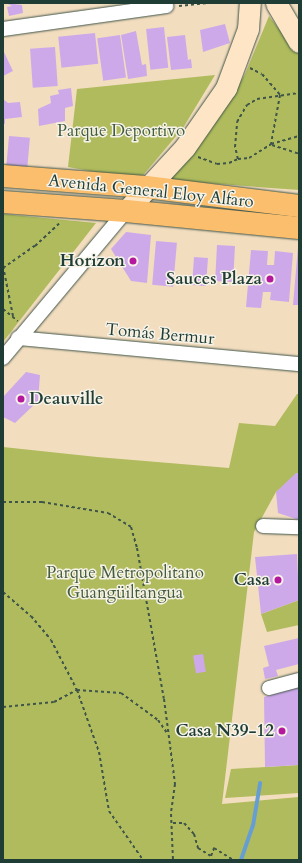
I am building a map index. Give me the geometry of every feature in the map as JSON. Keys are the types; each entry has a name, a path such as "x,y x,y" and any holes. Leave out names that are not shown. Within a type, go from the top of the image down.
{"main road":[{"path":"126,211 146,187 185,147 226,88 251,9 277,6 299,42"},
{"name":"Avenida General Eloy Alfaro","path":"3,176 146,187 299,206"},
{"name":"Avenida General Eloy Alfaro","path":"3,202 126,211 299,228"}],"street":[{"path":"3,29 170,6"},
{"path":"3,358 22,333 126,211"},
{"name":"Tomás Bermur","path":"22,333 299,364"},
{"path":"263,526 299,527"},
{"path":"269,688 299,680"}],"path":[{"path":"170,6 210,3"},
{"path":"243,65 262,74 280,95"},
{"path":"238,159 235,147 236,130 241,113 257,99 299,93"},
{"path":"271,144 280,95"},
{"path":"193,153 201,160 217,164 229,163 238,159 249,158 271,144 299,136"},
{"path":"271,144 299,154"},
{"path":"22,333 13,316 3,267 56,228 70,208"},
{"path":"3,309 13,316"},
{"path":"3,502 42,502 108,513 130,527 137,548 164,699 175,784 171,814 173,823 173,860"},
{"path":"3,592 31,616 51,640 76,690 99,752 109,811 142,860"},
{"path":"3,707 54,702 76,690 121,693 158,720 168,734"},
{"path":"173,823 184,823 194,834 198,848 211,856 214,848 233,860"}],"green space":[{"path":"269,16 299,55 299,190 164,180 221,115 245,74"},
{"name":"Parque Deportivo","path":"215,75 183,128 139,180 68,167 77,89"},
{"path":"3,214 96,223 3,342"},
{"name":"Parque Metropolitano Guangüiltangua","path":"297,394 299,394 299,473 276,492 254,532 222,804 299,797 299,860 3,860 3,447 97,457 229,468 239,423 275,426"},
{"path":"299,600 299,625 267,632 261,614"},
{"path":"299,765 299,793 225,798 231,769"}],"building":[{"path":"6,3 22,5 23,13 9,16 7,7 12,6"},
{"path":"225,24 230,43 203,52 200,30"},
{"path":"164,27 168,68 150,70 146,29"},
{"path":"136,31 142,65 146,64 147,76 128,79 121,35"},
{"path":"95,33 98,64 61,68 58,37"},
{"path":"120,35 126,78 103,81 97,38"},
{"path":"185,35 188,60 191,59 192,68 171,70 167,37"},
{"path":"55,47 58,86 33,88 30,49"},
{"path":"3,50 13,71 3,76"},
{"path":"71,88 73,106 65,108 65,121 39,126 38,109 51,103 50,96 59,94 58,90"},
{"path":"3,99 8,103 20,102 22,117 5,119 5,124 3,123"},
{"path":"9,136 30,138 27,169 6,167"},
{"name":"Horizon","path":"126,232 151,235 147,283 131,281 111,249"},
{"path":"156,241 177,243 173,287 152,285"},
{"path":"217,245 235,246 233,282 215,281"},
{"path":"298,247 299,305 293,305"},
{"name":"Sauces Plaza","path":"251,250 268,251 267,265 274,265 275,251 293,253 289,302 270,300 271,292 263,292 261,308 246,307"},
{"path":"194,257 208,258 206,286 192,285"},
{"name":"Deauville","path":"26,372 40,375 38,401 15,423 3,417 3,397"},
{"path":"296,473 299,473 299,520 278,513 276,492"},
{"name":"Casa","path":"297,554 299,600 261,614 255,557"},
{"path":"299,638 299,664 276,670 278,676 265,679 263,668 269,666 264,646"},
{"path":"203,654 206,672 196,673 193,656"},
{"name":"Casa N39-12","path":"299,687 299,765 265,767 264,697"}],"waterway":[{"path":"241,860 253,826 260,784"}],"place":[{"name":"Horizon","path":"133,261"},
{"name":"Sauces Plaza","path":"270,279"},
{"name":"Deauville","path":"21,399"},
{"name":"Casa","path":"278,580"},
{"name":"Casa N39-12","path":"282,731"}]}
